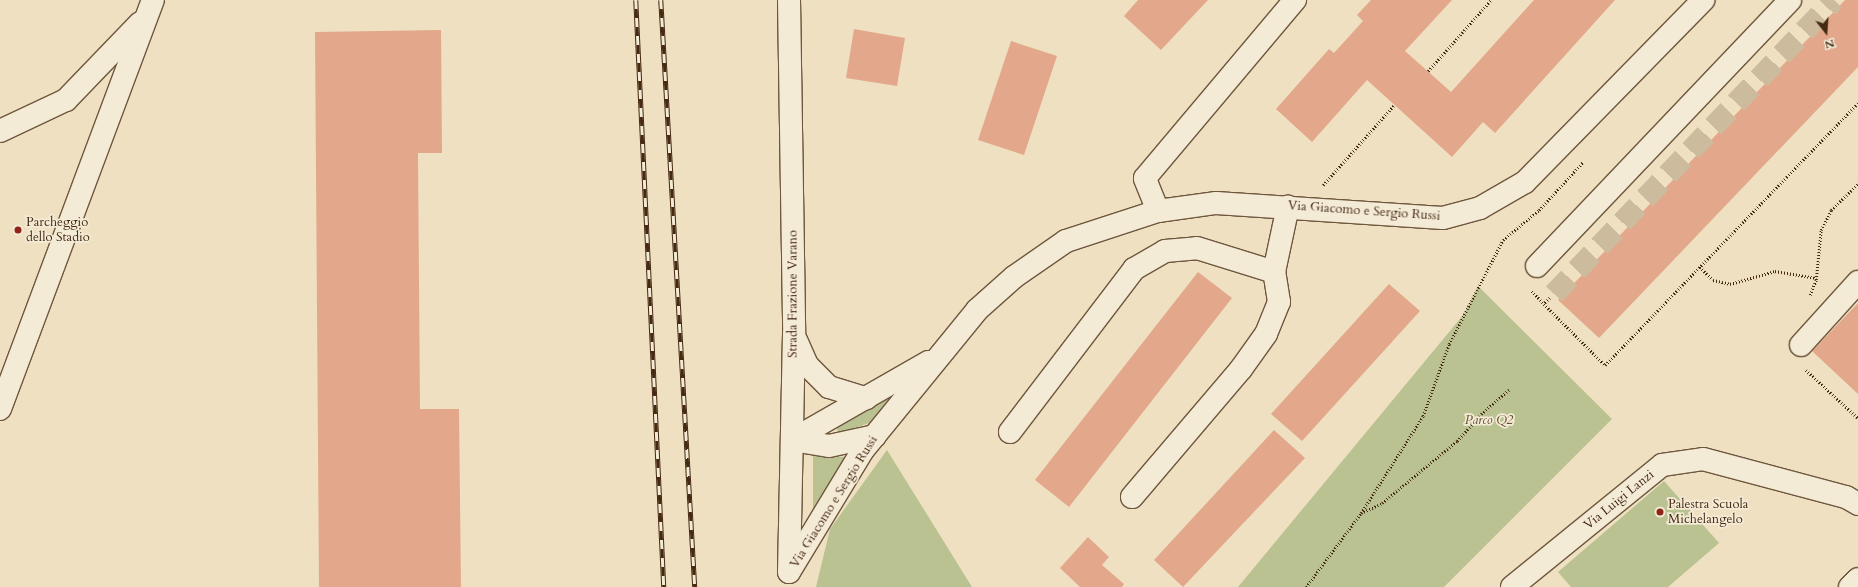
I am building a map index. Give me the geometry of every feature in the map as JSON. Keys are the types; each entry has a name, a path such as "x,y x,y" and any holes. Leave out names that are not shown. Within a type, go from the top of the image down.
{"street":[{"name":"Strada Frazione Varano","path":"789,0 794,334 789,580"},
{"path":"1158,211 1145,178 1295,0"},
{"name":"Via Giacomo e Sergio Russi","path":"789,580 875,436 938,357 977,310 1014,277 1066,241 1158,211 1216,203 1296,206 1443,218 1480,208 1525,182 1702,0"},
{"path":"1537,266 1790,0"},
{"path":"0,131 66,100 150,8"},
{"path":"0,409 150,8"},
{"path":"1132,497 1266,334 1279,302 1274,272 1296,206"},
{"path":"1010,432 1134,269 1165,251 1197,248 1274,272"},
{"path":"1801,345 1858,282"},
{"path":"794,334 807,365 829,387 866,398"},
{"name":"Via Giacomo e Sergio Russi","path":"792,440 938,357"},
{"path":"792,440 829,446 875,436"},
{"name":"Via Luigi Lanzi","path":"1512,587 1662,465 1703,459 1846,497 1858,504"},
{"path":"1850,587 1858,579"}],"path":[{"path":"1428,71 1491,0"},
{"path":"1550,298 1544,304 1605,365 1858,103"},
{"path":"1296,206 1394,105"},
{"path":"1306,587 1361,513 1422,416 1449,344 1503,240 1539,210 1587,157"},
{"path":"1817,328 1803,315 1816,278 1821,230 1831,210 1858,184"},
{"path":"1700,268 1713,280 1730,284 1775,272 1816,278"},
{"path":"1801,345 1792,357 1858,418"},
{"path":"1361,513 1382,503 1457,441 1481,414 1509,390"}],"green space":[{"name":"Parco Q2","path":"1478,286 1612,419 1444,587 1238,587 1464,314"},
{"path":"904,386 872,422 838,434 837,426"},
{"path":"887,450 972,587 816,587 830,529"},
{"path":"813,455 845,457 813,510"},
{"name":"Palestra Scuola Michelangelo","path":"1664,481 1719,543 1668,587 1571,587 1558,572"}],"building":[{"path":"1138,0 1208,0 1161,50 1124,16"},
{"path":"1371,0 1452,0 1405,51 1451,92 1534,0 1615,0 1495,133 1483,122 1452,157 1367,80 1312,142 1276,109 1329,49 1334,53 1363,21 1357,15"},
{"path":"1845,0 1858,0 1858,67 1599,338 1558,300"},
{"path":"854,29 905,38 897,86 846,78"},
{"path":"441,30 442,153 418,153 420,409 459,409 461,587 319,587 315,32"},
{"path":"1011,41 1057,56 1024,155 978,140"},
{"path":"1198,272 1232,298 1069,507 1035,480"},
{"path":"1389,284 1420,311 1302,441 1271,414"},
{"path":"1858,303 1858,394 1812,351"},
{"path":"1274,430 1305,458 1183,587 1154,560"},
{"path":"1088,537 1109,557 1102,565 1124,584 1122,587 1080,587 1060,568"}],"tunnel":[{"path":"1554,294 1834,0"}],"railway":[{"path":"636,0 664,587"},
{"path":"661,0 695,587"}],"place":[{"name":"Parcheggio dello Stadio","path":"18,230"},
{"name":"Palestra Scuola Michelangelo","path":"1660,512"}]}
